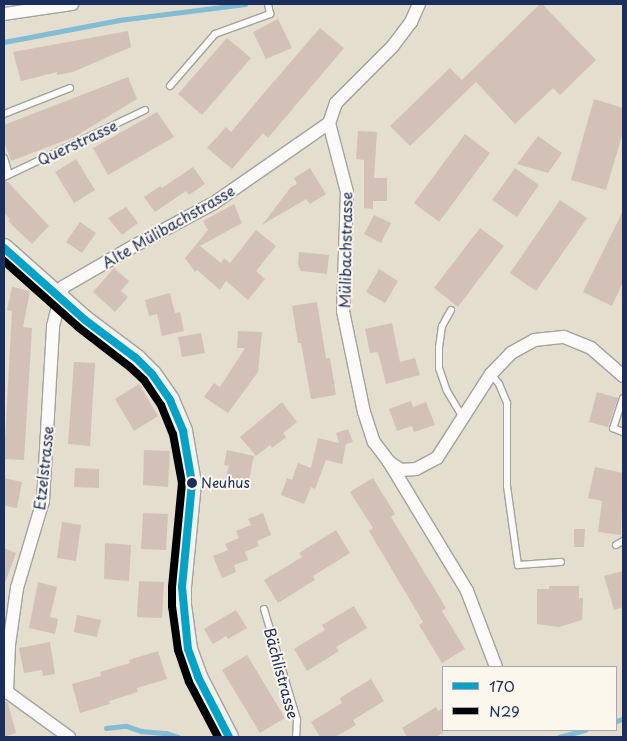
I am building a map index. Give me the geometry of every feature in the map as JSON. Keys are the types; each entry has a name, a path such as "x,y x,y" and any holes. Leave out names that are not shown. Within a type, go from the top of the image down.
{"main road":[{"path":"4,248 85,320 137,359 152,374 170,400 183,431 192,483 182,587 184,626 188,649 198,678 229,737"}],"street":[{"path":"4,14 72,4"},
{"path":"329,123 336,103 392,46 411,22 419,4"},
{"name":"Alte Mülibachstrasse","path":"60,298 63,287 214,203 329,123"},
{"name":"Mülibachstrasse","path":"329,123 347,192 343,311 364,412 374,442 389,462 467,590 496,666"},
{"name":"Etzelstrasse","path":"5,692 17,588 43,501 53,326 60,298"},
{"path":"389,462 401,470 416,470 437,458 491,374 511,353 534,340 564,337 591,348 623,376"},
{"path":"5,692 69,737"}],"lane":[{"path":"170,86 215,34 270,14 268,4"},
{"path":"4,114 70,88"},
{"name":"Querstrasse","path":"4,158 6,176 145,110"},
{"path":"451,310 442,326 438,346 439,368 447,391 463,418"},
{"path":"491,374 499,384 507,403 507,486 518,565 561,562"},
{"path":"623,398 613,428 623,432"},
{"path":"616,545 623,542"},
{"name":"Bächlistrasse","path":"264,609 297,720 296,737"}],"building":[{"path":"540,4 596,60 560,95 553,88 515,124 476,82 410,146 390,126 450,68 462,80"},
{"path":"278,19 292,48 266,59 253,32"},
{"path":"320,28 344,48 268,138 263,133 232,169 207,148 226,127 231,132 275,80 277,81 276,79"},
{"path":"128,31 131,47 73,72 57,75 57,72 21,81 13,52"},
{"path":"227,38 251,58 202,115 178,94"},
{"path":"128,77 137,99 74,137 11,161 4,141 4,125"},
{"path":"594,99 623,108 623,132 606,190 571,180"},
{"path":"157,112 174,137 108,175 93,148"},
{"path":"358,131 377,132 374,178 387,178 387,201 373,201 373,209 364,208 364,160 356,159"},
{"path":"465,134 490,153 439,222 414,203"},
{"path":"538,136 562,153 548,173 517,164"},
{"path":"76,159 95,190 74,203 55,172"},
{"path":"193,167 205,184 189,195 186,191 155,212 144,197 160,186 162,188"},
{"path":"310,168 326,194 310,204 306,199 262,225 291,187 297,184 294,178"},
{"path":"515,168 539,185 517,217 492,200"},
{"path":"7,181 49,226 32,244 8,221 10,219 4,213 4,182"},
{"path":"560,200 587,218 536,291 510,273"},
{"path":"234,204 242,223 200,246 221,263 224,258 230,263 256,230 276,246 256,271 265,279 248,300 226,281 220,290 197,270 195,272 185,258 208,230 203,221"},
{"path":"126,207 138,223 122,235 108,218"},
{"path":"623,211 623,282 612,306 583,292"},
{"path":"374,215 391,223 381,243 364,234"},
{"path":"80,222 96,233 82,253 66,242"},
{"path":"480,228 504,246 458,307 434,288"},
{"path":"299,252 329,255 327,274 301,271 298,265"},
{"path":"114,268 129,281 121,291 128,297 115,312 93,292"},
{"path":"379,269 398,281 385,303 366,292"},
{"path":"12,287 30,291 23,327 32,328 24,460 4,459 12,311 7,310"},
{"path":"170,293 175,313 180,312 184,331 162,336 157,314 149,316 145,300"},
{"path":"317,302 326,358 330,358 336,395 311,399 301,343 298,343 292,306"},
{"path":"392,323 400,362 415,358 420,375 386,384 378,352 370,353 365,329"},
{"path":"238,331 262,332 258,372 228,413 204,397 214,383 220,387 245,348 237,348"},
{"path":"201,333 205,353 182,357 178,337"},
{"path":"74,362 95,363 90,446 68,444"},
{"path":"139,384 158,416 134,431 115,399"},
{"path":"597,392 618,398 608,427 589,422"},
{"path":"411,401 413,407 426,402 435,425 414,432 412,426 397,431 389,409"},
{"path":"282,402 297,422 283,433 286,437 272,448 270,445 256,456 240,437"},
{"path":"348,429 353,442 346,444 342,464 326,460 315,489 311,487 304,504 281,495 287,478 292,480 298,463 311,468 318,438 339,443 336,433"},
{"path":"144,450 170,451 168,487 143,485"},
{"path":"227,450 254,456 249,480 252,487 225,481 229,466 224,465"},
{"path":"595,467 623,473 621,535 598,532 602,501 588,498"},
{"path":"75,468 99,469 99,488 74,487"},
{"path":"4,478 22,482 17,508 4,506"},
{"path":"373,478 395,514 391,517 446,608 442,611 465,649 442,663 419,625 423,622 369,531 373,528 350,492"},
{"path":"143,513 168,514 166,550 141,549"},
{"path":"263,513 271,535 257,541 259,546 245,552 248,560 234,565 236,572 222,578 213,556 228,550 225,544 239,538 236,531 251,525 248,519"},
{"path":"62,522 81,525 76,561 57,558"},
{"path":"574,529 585,529 584,547 574,547"},
{"path":"336,530 350,553 313,576 315,580 278,603 264,580 302,557 299,553"},
{"path":"105,543 131,545 129,581 104,579"},
{"path":"4,548 16,553 5,583 4,582"},
{"path":"623,571 623,607 614,610 604,576"},
{"path":"139,581 164,582 162,618 137,617"},
{"path":"38,582 57,587 50,617 58,619 55,634 29,628"},
{"path":"549,586 579,586 579,598 583,598 582,620 559,627 537,624 537,589 549,589"},
{"path":"354,606 367,628 336,647 339,651 307,671 294,649 325,630 322,625"},
{"path":"236,610 247,628 228,639 226,636 213,644 204,629"},
{"path":"77,615 101,620 97,637 74,632"},
{"path":"50,642 55,674 43,676 42,670 24,673 19,648"},
{"path":"158,651 167,679 137,688 138,692 109,701 110,704 80,713 72,684 101,676 100,672 130,663 129,660"},
{"path":"247,655 285,718 260,733 222,670"},
{"path":"371,679 384,701 353,720 356,725 335,737 320,737 311,722 342,703 340,698"},
{"path":"4,701 8,703 16,733 4,737"},
{"path":"436,707 438,711 442,709 443,733 436,737 407,737 402,728"}],"waterway":[{"path":"4,42 119,20 245,4"},
{"path":"617,721 623,719"},
{"path":"106,728 126,726 141,731 166,733 178,737"},
{"path":"559,737 581,731"}],"transit line":[{"name":"170","path":"4,248 85,320 137,359 152,374 170,400 183,431 192,483 182,587 188,649 198,677 229,737"},
{"name":"N29","path":"4,261 78,327 130,367 144,380 161,405 173,434 182,483 172,587 172,606 178,650 189,682 218,737"}],"place":[{"name":"Neuhus","path":"192,483"}]}
